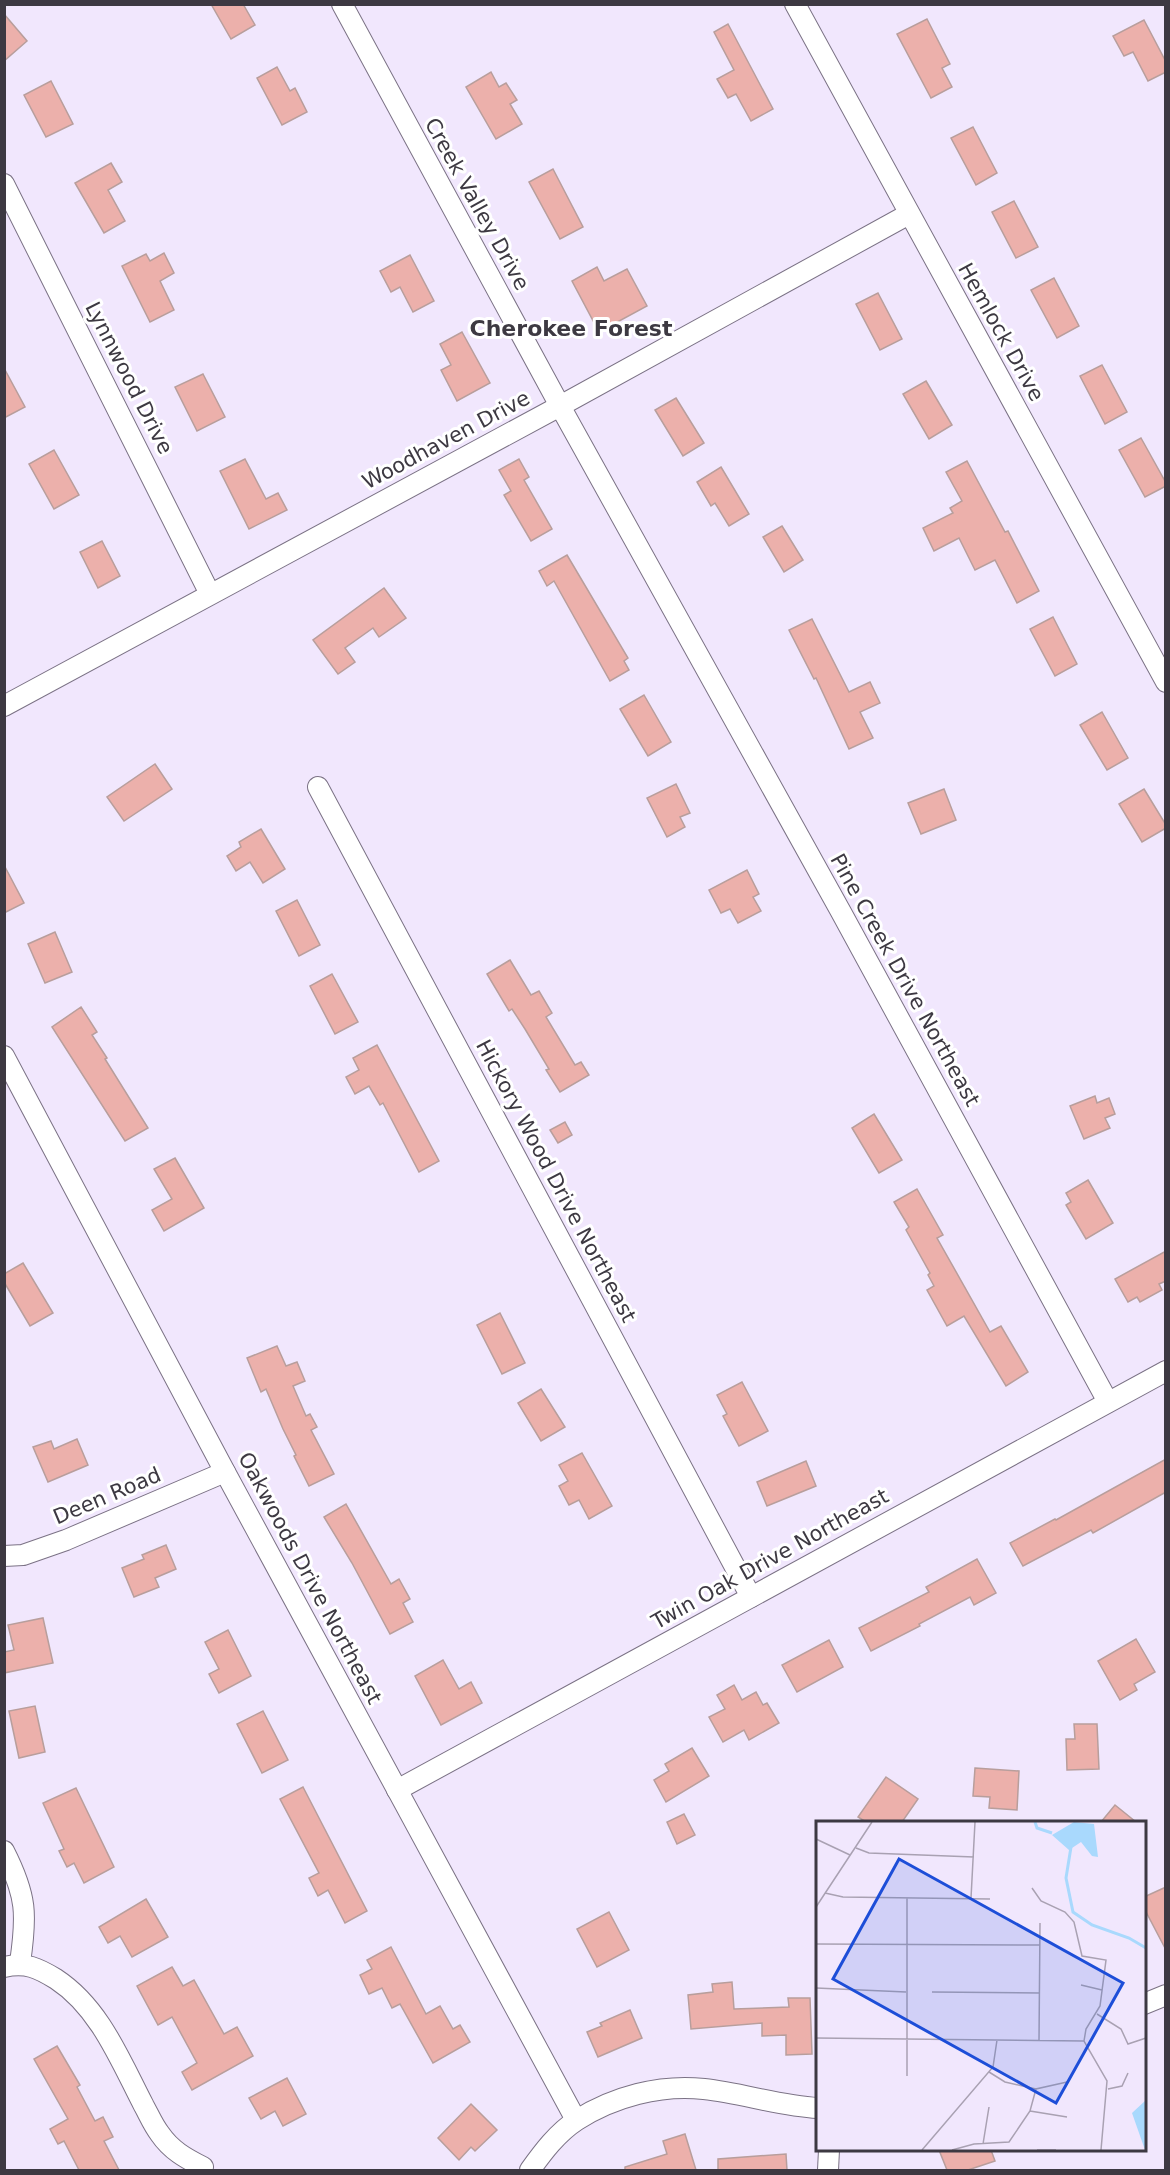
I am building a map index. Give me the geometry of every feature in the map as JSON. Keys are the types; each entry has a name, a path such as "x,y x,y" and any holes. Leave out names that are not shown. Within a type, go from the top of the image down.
{"street":[{"name":"Creek Valley Drive","path":"342,4 560,406 659,583"},
{"name":"Hemlock Drive","path":"795,4 1166,682"},
{"name":"Lynnwood Drive","path":"4,184 210,594"},
{"name":"Woodhaven Drive","path":"4,706 560,406 909,214"},
{"name":"Pine Creek Drive Northeast","path":"659,583 1108,1402"},
{"name":"Hickory Wood Drive Northeast","path":"318,787 751,1597"},
{"name":"Oakwoods Drive Northeast","path":"4,1056 225,1472 576,2120"},
{"name":"Twin Oak Drive Northeast","path":"397,1790 1166,1371"},
{"name":"Deen Road","path":"4,1556 23,1554 66,1540 225,1472"},
{"path":"4,1851 21,1889 26,1922 12,1965 50,1975 85,2003 99,2021 159,2134 180,2156 203,2167"},
{"path":"1146,2003 1166,1995"},
{"path":"530,2170 544,2150 576,2120 608,2104 640,2093 671,2088 703,2088 816,2109"},
{"path":"828,2170 829,2151"}],"building":[{"path":"211,4 243,4 255,25 231,39"},
{"path":"4,14 27,41 4,61"},
{"path":"927,19 950,64 942,68 952,87 931,98 897,34"},
{"path":"1144,20 1166,62 1166,72 1148,81 1133,52 1124,56 1113,36"},
{"path":"728,24 773,109 751,121 736,94 728,98 717,79 734,70 714,32"},
{"path":"277,67 290,91 295,88 307,112 282,125 257,78"},
{"path":"491,72 499,87 506,83 517,100 510,104 522,124 496,139 466,87"},
{"path":"51,81 73,124 46,137 24,95"},
{"path":"973,127 997,173 976,185 951,138"},
{"path":"111,163 122,182 108,190 125,221 104,233 75,183"},
{"path":"553,169 583,227 560,239 529,182"},
{"path":"1014,201 1038,247 1016,258 992,212"},
{"path":"164,253 174,273 160,281 174,310 150,322 122,266 146,254 150,261"},
{"path":"410,255 434,301 413,312 400,287 391,292 380,271"},
{"path":"597,267 604,281 627,269 647,306 599,332 572,281"},
{"path":"1054,278 1079,326 1057,338 1031,290"},
{"path":"878,293 902,339 880,350 856,304"},
{"path":"462,332 490,383 457,401 441,370 451,365 440,344"},
{"path":"1102,365 1127,412 1105,424 1080,376"},
{"path":"4,368 25,407 4,418"},
{"path":"203,374 225,417 197,431 175,387"},
{"path":"926,381 952,425 929,439 903,394"},
{"path":"676,398 704,443 683,456 655,410"},
{"path":"1141,438 1166,483 1166,486 1145,497 1119,450"},
{"path":"54,450 79,495 54,509 29,464"},
{"path":"245,459 266,499 278,493 287,510 249,529 220,471"},
{"path":"519,459 529,477 524,480 552,529 531,541 504,495 511,491 499,470"},
{"path":"967,461 1005,532 1008,531 1039,591 1017,603 995,560 975,570 959,538 934,551 923,528 953,513 950,508 962,501 946,472"},
{"path":"721,467 749,514 729,526 715,503 711,506 697,482"},
{"path":"782,526 803,560 784,572 763,537"},
{"path":"102,541 120,576 98,588 80,552"},
{"path":"567,555 628,658 624,661 629,670 610,681 554,581 547,586 539,571"},
{"path":"384,588 406,618 379,637 373,628 345,648 355,662 338,674 313,640"},
{"path":"1053,617 1077,664 1055,676 1030,629"},
{"path":"812,619 849,692 870,682 880,703 860,712 873,738 849,749 816,678 814,679 789,630"},
{"path":"644,695 671,742 648,756 620,709"},
{"path":"1102,712 1128,758 1107,770 1080,725"},
{"path":"155,764 172,789 124,821 107,797"},
{"path":"676,784 690,813 680,817 685,827 667,837 647,798"},
{"path":"944,789 956,820 921,834 908,803"},
{"path":"1144,789 1166,828 1142,842 1119,804"},
{"path":"261,829 285,869 263,883 250,862 236,871 227,856 241,847 239,842"},
{"path":"4,865 24,903 4,913"},
{"path":"747,870 759,894 753,897 761,911 738,923 730,909 721,913 709,890"},
{"path":"297,900 320,945 299,956 276,911"},
{"path":"55,932 72,972 45,983 28,944"},
{"path":"510,960 531,995 539,991 552,1013 546,1017 575,1065 581,1062 589,1075 560,1092 525,1029 512,1009 509,1011 487,974"},
{"path":"332,974 358,1022 335,1034 310,986"},
{"path":"81,1007 97,1032 92,1035 107,1058 105,1059 148,1128 125,1141 52,1027"},
{"path":"377,1045 439,1161 419,1172 383,1103 380,1105 369,1086 355,1094 346,1077 359,1070 353,1058"},
{"path":"1095,1096 1097,1103 1109,1098 1115,1114 1105,1118 1110,1128 1084,1139 1070,1106"},
{"path":"874,1114 902,1160 879,1173 852,1128"},
{"path":"565,1122 572,1135 558,1143 550,1130"},
{"path":"175,1158 204,1208 164,1231 152,1210 172,1199 154,1169"},
{"path":"1088,1180 1113,1223 1086,1239 1066,1205 1071,1202 1066,1193"},
{"path":"917,1189 943,1235 937,1238 990,1332 1001,1326 1028,1372 1006,1386 964,1316 947,1326 927,1290 934,1286 928,1275 930,1273 906,1230 909,1227 894,1202"},
{"path":"1166,1251 1166,1281 1159,1284 1162,1290 1140,1302 1137,1297 1128,1302 1115,1279"},
{"path":"23,1263 53,1313 30,1326 4,1282 4,1274"},
{"path":"500,1313 525,1363 502,1374 477,1325"},
{"path":"277,1346 286,1366 297,1362 305,1381 293,1386 306,1416 310,1414 317,1427 311,1430 334,1474 309,1486 266,1389 261,1392 247,1358"},
{"path":"742,1382 768,1431 739,1446 723,1416 727,1414 717,1395"},
{"path":"541,1389 565,1427 541,1441 518,1403"},
{"path":"77,1439 88,1465 48,1482 33,1447 51,1441 54,1449"},
{"path":"582,1453 612,1506 589,1519 579,1500 569,1505 559,1486 568,1481 559,1465"},
{"path":"1166,1459 1166,1492 1093,1533 1091,1530 1023,1566 1010,1543"},
{"path":"806,1461 816,1486 767,1506 757,1482"},
{"path":"346,1504 391,1584 399,1579 410,1599 403,1603 413,1622 390,1634 324,1517"},
{"path":"166,1545 176,1569 155,1578 159,1587 134,1597 122,1568 144,1559 142,1555"},
{"path":"977,1559 996,1593 974,1605 970,1597 871,1651 859,1628 929,1592 926,1587"},
{"path":"43,1618 53,1663 4,1673 4,1652 14,1650 8,1625"},
{"path":"228,1630 251,1676 219,1693 209,1674 219,1669 205,1642"},
{"path":"1136,1639 1155,1672 1134,1684 1137,1690 1120,1700 1098,1661"},
{"path":"829,1640 843,1667 797,1692 782,1665"},
{"path":"443,1660 459,1689 471,1682 482,1703 441,1725 415,1676"},
{"path":"734,1685 742,1700 756,1692 763,1705 767,1703 779,1723 749,1740 744,1730 723,1742 709,1717 725,1709 717,1695"},
{"path":"35,1706 45,1752 19,1758 9,1711"},
{"path":"263,1711 288,1760 262,1773 237,1724"},
{"path":"1074,1724 1097,1724 1099,1769 1067,1770 1066,1739 1075,1739"},
{"path":"692,1748 709,1776 666,1802 654,1780 669,1771 665,1764"},
{"path":"975,1768 1019,1771 1017,1810 989,1808 990,1797 973,1796"},
{"path":"886,1777 918,1799 903,1821 864,1821 858,1817"},
{"path":"303,1787 367,1911 345,1923 328,1890 318,1896 309,1878 319,1873 280,1799"},
{"path":"76,1788 114,1867 84,1883 74,1863 67,1867 59,1851 64,1849 43,1803"},
{"path":"1115,1805 1135,1821 1102,1821"},
{"path":"684,1814 695,1835 677,1844 667,1822"},
{"path":"1166,1887 1166,1950 1146,1912 1146,1896"},
{"path":"146,1899 168,1937 132,1957 120,1936 108,1943 99,1927"},
{"path":"609,1912 629,1950 597,1967 577,1929"},
{"path":"391,1947 426,2014 440,2006 453,2029 460,2025 470,2042 433,2063 400,2004 392,2008 382,1988 369,1994 360,1975 372,1969 367,1960"},
{"path":"172,1967 183,1986 194,1980 224,2034 237,2027 253,2056 192,2090 182,2072 197,2063 172,2017 158,2025 137,1986"},
{"path":"732,1982 734,2009 789,2007 788,1998 810,1998 812,2054 786,2055 786,2035 762,2036 762,2023 691,2029 688,1995 713,1992 712,1984"},
{"path":"630,2010 642,2038 598,2057 587,2032 602,2026 600,2023"},
{"path":"57,2046 80,2085 77,2087 95,2121 103,2117 113,2137 104,2141 119,2170 79,2170 64,2141 58,2144 50,2129 68,2119 34,2059"},
{"path":"287,2078 306,2114 283,2126 275,2111 261,2119 249,2098"},
{"path":"471,2104 497,2130 475,2151 471,2147 459,2160 438,2138"},
{"path":"685,2134 696,2170 625,2170 625,2167 667,2154 663,2141"},
{"path":"939,2151 991,2151 995,2161 968,2170 947,2170"},
{"path":"786,2154 787,2170 718,2170 718,2159"}],"district":[{"name":"Cherokee Forest","path":"571,328"}]}
